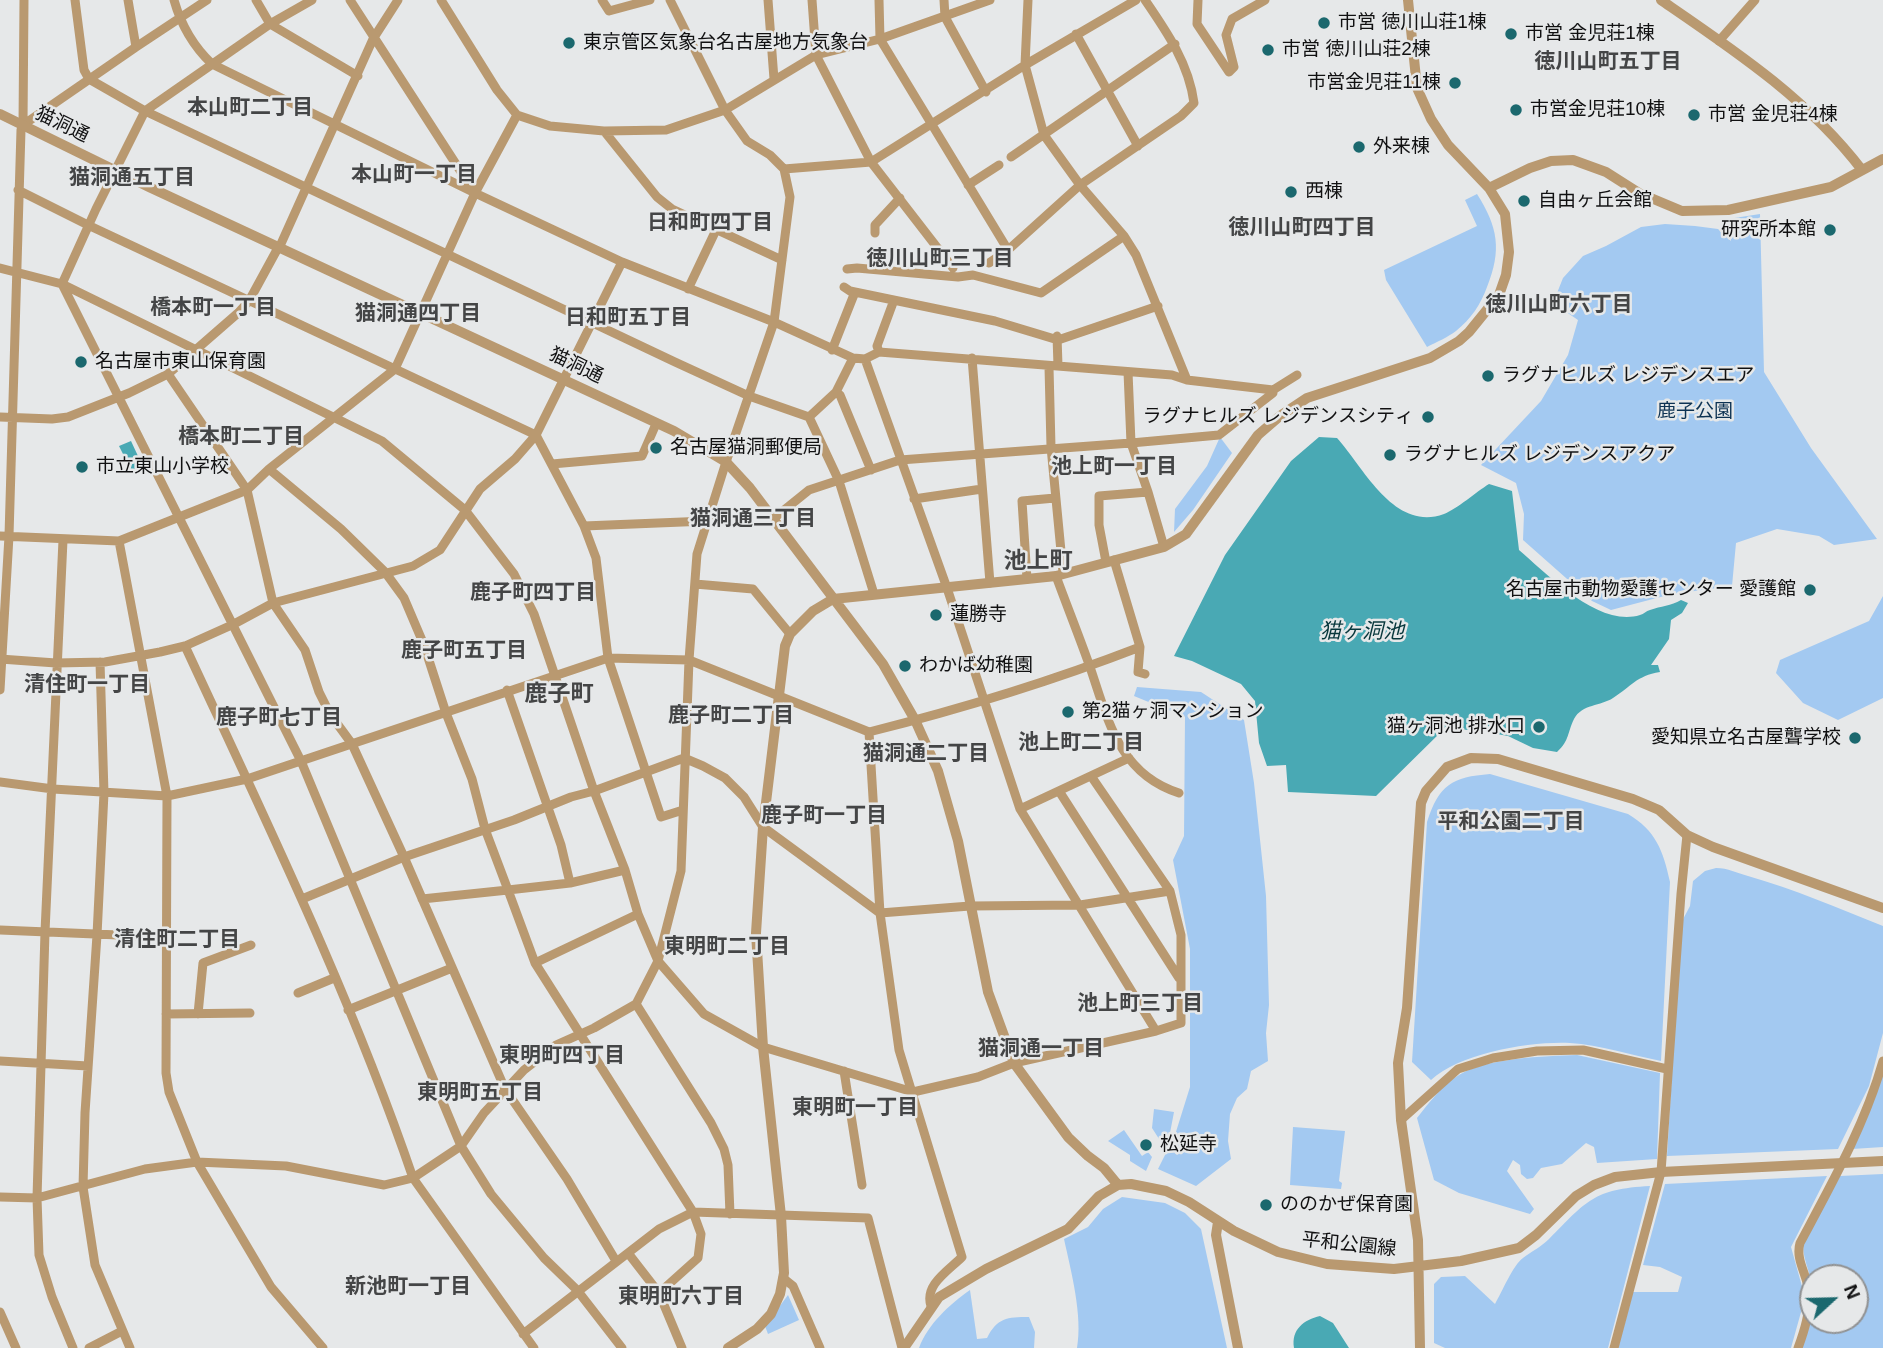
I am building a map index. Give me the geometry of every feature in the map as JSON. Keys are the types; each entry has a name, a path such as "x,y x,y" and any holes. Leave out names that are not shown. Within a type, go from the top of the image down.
{"street":[{"path":"0,690 4,536 12,418 18,190 23,125 24,0"},
{"path":"75,0 84,70 89,79 145,111 749,396 809,417 839,481 874,594"},
{"path":"128,0 136,47"},
{"path":"174,0 179,18 197,49 212,64 335,126 622,262 774,322 853,358 865,359 879,352 972,358 1172,374 1187,380 1273,390"},
{"path":"23,125 207,0"},
{"path":"256,0 270,24 358,76"},
{"path":"62,284 145,111 270,24 312,0"},
{"path":"350,0 475,193"},
{"path":"0,417 68,417 117,398 168,374 238,313 249,301 279,246 373,39 398,0"},
{"path":"441,0 517,115 550,126 604,131 666,130 725,110 816,55 880,39 990,0"},
{"path":"602,0 609,10 650,0"},
{"path":"0,1197 37,1198 145,1169 197,1163 286,1166 384,1185 413,1178 461,1146 484,1112 523,1069 556,1045 636,1004 658,961 681,871 684,758 697,554 774,322 790,197 784,169 770,155 747,141 725,110 670,0"},
{"path":"768,0 774,79"},
{"path":"812,0 816,55 871,162 953,268"},
{"path":"879,0 880,39 1008,250"},
{"path":"944,0 945,17 986,92"},
{"path":"1028,0 1025,65 1044,135 1136,255 1187,380"},
{"path":"784,169 871,162 1025,65 1136,0"},
{"path":"989,263 1008,250 1080,185 1181,116 1194,103 1175,44 1146,0"},
{"path":"1198,0 1197,24 1229,72 1234,67 1226,35 1232,19 1265,0"},
{"path":"728,1348 757,1329 771,1314 780,1294 783,1278 781,1216 763,1047 756,933 763,828 778,694 783,655 790,634 813,611 833,599 1060,574 1164,547 1186,534 1197,522 1258,435 1280,416 1307,398 1430,358 1460,341 1469,332 1499,295 1506,275 1509,252 1505,214 1489,188 1448,145 1431,119 1417,88 1408,0"},
{"path":"1661,0 1805,106 1838,138 1862,170"},
{"path":"1719,41 1755,0"},
{"path":"1076,34 1138,146"},
{"path":"1011,157 1175,44"},
{"name":"猫洞通","path":"0,114 674,431 726,462 750,488 883,664 915,720 938,771 958,841 988,992 1014,1063 1068,1136 1104,1168 1118,1185"},
{"path":"4,536 118,541 247,490 269,469 395,369 475,193 517,115"},
{"path":"604,131 657,197 673,209 782,260"},
{"path":"1489,188 1530,168 1551,161 1573,160 1606,172 1660,203 1682,211 1700,211 1750,206 1831,187 1883,159"},
{"path":"968,185 999,165"},
{"path":"18,190 536,435 584,526 596,558 608,658 661,817 683,810"},
{"path":"875,233 874,225 900,198"},
{"path":"688,289 716,230"},
{"path":"847,269 973,275 1041,293 1124,236"},
{"path":"1,659 56,663 100,662 185,646 274,603 413,566 440,550 480,489 515,459 536,435 622,262"},
{"path":"0,268 62,284 382,441 465,510 514,574 534,614 594,791 625,870 638,914 658,961 704,1014 763,1047 913,1092 978,1077 1014,1063 1181,1023 1181,935 1170,891 1091,776"},
{"path":"62,284 301,761 461,1146 491,1194 544,1258 577,1290 622,1348"},
{"path":"844,287 855,292 1058,337 1158,306"},
{"path":"832,350 855,292"},
{"path":"879,352 877,346 894,300"},
{"path":"1058,337 1053,366 1051,447 1060,574 1113,735 1129,758 1152,782 1179,793"},
{"path":"809,417 836,392 853,358"},
{"path":"972,358 990,583"},
{"path":"865,359 947,588 1020,810 1156,1031"},
{"path":"1128,372 1131,443 1164,547"},
{"path":"168,374 247,490 274,603 305,650 319,692 330,714 352,744 505,1089 567,1179 616,1261"},
{"path":"773,519 809,490 900,460 1219,436 1273,393 1273,390 1297,375"},
{"path":"836,392 840,395 871,470"},
{"path":"552,464 642,456 656,424"},
{"path":"269,469 341,529 385,572 404,598 424,645 446,713 472,779 485,829 535,963 693,1212 701,1234 698,1258 659,1293"},
{"path":"914,499 982,489"},
{"path":"1145,674 1139,672 1140,647 1099,525 1099,496 1148,492"},
{"path":"1027,579 1022,501 1055,498"},
{"path":"584,526 708,520"},
{"path":"63,540 56,663 37,1198 39,1255 52,1297 73,1348"},
{"path":"118,541 142,654 167,796 164,1055 169,1091 197,1163 271,1287 323,1348"},
{"path":"695,584 753,589 790,634"},
{"path":"185,646 302,899 396,1128 413,1178 534,1348"},
{"path":"0,782 53,789 167,796 247,779 608,658 689,660 869,732 983,700 1140,647"},
{"path":"100,662 104,793 83,1187 95,1265 130,1348"},
{"path":"507,690 561,845 570,883"},
{"path":"869,732 880,913 899,1050 962,1257 931,1288 928,1298 931,1306"},
{"path":"302,899 404,857 684,758 724,778 744,797 763,828 880,913 970,906 1080,905 1170,891"},
{"path":"1020,810 1129,758"},
{"path":"1420,1348 1418,1240 1401,1120 1398,1063 1408,1009 1419,816 1426,791 1437,777 1447,768 1471,758 1497,759 1633,799 1659,810 1688,835 1883,908"},
{"path":"1059,791 1181,980"},
{"path":"1614,1348 1661,1172 1667,1069 1688,835"},
{"path":"422,899 570,883 625,870"},
{"path":"535,963 638,914"},
{"path":"0,930 166,937"},
{"path":"198,1014 203,963 251,945"},
{"path":"348,1010 452,968"},
{"path":"298,993 334,978"},
{"path":"636,1004 711,1123 724,1149 728,1165 730,1214"},
{"path":"166,1014 250,1013"},
{"path":"1401,1120 1458,1069 1493,1058 1537,1051 1583,1050 1667,1069"},
{"path":"0,1061 88,1066"},
{"path":"1798,1348 1809,1308 1810,1292 1798,1252 1875,1090 1883,1061"},
{"path":"844,1071 862,1185"},
{"name":"平和公園線","path":"1118,1185 1131,1184 1166,1191 1189,1202 1217,1222 1278,1252 1302,1259 1370,1269 1419,1267 1519,1248 1576,1196 1615,1177 1661,1172 1883,1161"},
{"path":"903,1348 939,1297 986,1269 1068,1229 1099,1196 1118,1185"},
{"path":"523,1334 659,1229 693,1212 868,1218 903,1348"},
{"path":"1217,1222 1217,1241 1238,1348"},
{"path":"628,1253 659,1293 682,1348"},
{"path":"783,1278 793,1286 820,1348"},
{"path":"0,1312 16,1348"},
{"path":"89,1348 122,1331"}],"green space":[{"path":"1477,194 1490,217 1496,239 1492,274 1475,311 1453,333 1427,347 1386,280 1384,270 1477,226 1465,200"},
{"name":"鹿子公園","path":"1760,214 1764,372 1811,448 1877,539 1834,545 1819,536 1777,529 1736,543 1732,586 1672,594 1611,610 1592,601 1523,540 1524,514 1516,483 1481,465 1541,401 1568,355 1578,320 1553,303 1563,278 1583,256 1641,227 1665,224 1718,229 1731,241 1728,219"},
{"path":"1220,437 1232,453 1193,510 1174,532 1175,509 1207,466"},
{"path":"1883,596 1883,698 1838,720 1803,703 1776,673 1780,660 1869,621"},
{"path":"1137,687 1201,692 1244,720 1254,783 1266,896 1268,1061 1251,1071 1247,1089 1237,1098 1230,1114 1228,1141 1231,1159 1196,1186 1158,1169 1175,1135 1190,1087 1190,949 1173,860 1184,836 1185,717 1134,696"},
{"path":"1490,774 1628,814 1638,820 1657,842 1670,882 1661,1061 1593,1046 1554,1043 1517,1047 1477,1056 1459,1063 1431,1080 1412,1062 1427,822 1437,799 1449,785 1466,778"},
{"path":"1716,868 1782,887 1883,926 1883,1033 1869,1086 1838,1149 1667,1156 1681,923 1690,906 1693,881 1705,871"},
{"path":"1577,1055 1660,1073 1657,1159 1597,1163 1594,1147 1586,1143 1562,1164 1541,1168 1533,1178 1527,1179 1521,1174 1520,1165 1513,1160 1507,1171 1534,1209 1530,1214 1459,1193 1434,1180 1417,1118 1447,1084 1471,1069 1500,1061"},
{"path":"1883,1073 1883,1147 1852,1149"},
{"path":"1154,1109 1174,1112 1170,1133 1161,1142 1152,1128"},
{"path":"1293,1127 1345,1131 1339,1181 1342,1183 1341,1189 1290,1185"},
{"path":"1124,1130 1142,1156 1148,1152 1152,1157 1146,1171 1130,1161 1130,1155 1108,1141"},
{"path":"1883,1174 1883,1348 1802,1348 1805,1334 1869,1334 1869,1264 1807,1264 1803,1245 1840,1176"},
{"path":"1827,1176 1791,1247 1799,1276 1799,1319 1791,1348 1618,1348 1633,1292 1678,1292 1682,1277 1660,1267 1643,1265 1665,1184"},
{"path":"1650,1186 1608,1348 1445,1348 1434,1343 1434,1284 1441,1277 1465,1276 1495,1304 1519,1261 1546,1242 1592,1199 1616,1190"},
{"path":"1122,1197 1165,1203 1185,1213 1201,1229 1227,1348 1077,1348 1077,1308 1064,1239 1088,1227 1103,1209"},
{"path":"970,1290 977,1339 987,1338 1003,1320 1029,1317 1035,1332 1034,1348 919,1348 940,1316"},
{"path":"788,1295 799,1320 768,1334 765,1326"}],"water":[{"name":"猫ヶ洞池","path":"1319,437 1337,438 1382,494 1395,506 1410,514 1426,517 1444,514 1489,484 1512,491 1519,550 1559,585 1608,614 1624,617 1640,615 1681,600 1688,603 1682,613 1671,620 1669,639 1651,665 1658,665 1660,672 1640,679 1608,701 1577,714 1566,740 1557,752 1533,748 1508,736 1445,728 1376,796 1288,792 1286,765 1267,766 1259,743 1255,701 1241,684 1192,661 1174,656 1225,555 1291,461"},
{"path":"131,441 144,469 133,474 119,446"},
{"path":"1320,1316 1333,1323 1349,1348 1294,1348 1295,1336 1300,1326"}],"place":[{"name":"市営 徳川山荘1棟","path":"1324,23"},
{"name":"市営 金児荘1棟","path":"1511,34"},
{"name":"東京管区気象台名古屋地方気象台","path":"569,43"},
{"name":"市営 徳川山荘2棟","path":"1268,50"},
{"name":"市営金児荘11棟","path":"1455,83"},
{"name":"市営金児荘10棟","path":"1516,110"},
{"name":"市営 金児荘4棟","path":"1694,115"},
{"name":"外来棟","path":"1359,147"},
{"name":"西棟","path":"1291,192"},
{"name":"自由ヶ丘会館","path":"1524,201"},
{"name":"研究所本館","path":"1830,230"},
{"name":"名古屋市東山保育園","path":"81,362"},
{"name":"ラグナヒルズ レジデンスエア","path":"1488,376"},
{"name":"ラグナヒルズ レジデンスシティ","path":"1428,417"},
{"name":"名古屋猫洞郵便局","path":"656,448"},
{"name":"ラグナヒルズ レジデンスアクア","path":"1390,455"},
{"name":"市立東山小学校","path":"82,467"},
{"name":"名古屋市動物愛護センター 愛護館","path":"1810,590"},
{"name":"蓮勝寺","path":"936,615"},
{"name":"わかば幼稚園","path":"905,666"},
{"name":"第2猫ヶ洞マンション","path":"1068,712"},
{"name":"猫ヶ洞池 排水口","path":"1539,727"},
{"name":"愛知県立名古屋聾学校","path":"1855,738"},
{"name":"松延寺","path":"1146,1145"},
{"name":"ののかぜ保育園","path":"1266,1205"}],"district":[{"name":"徳川山町五丁目","path":"1608,62"},
{"name":"本山町二丁目","path":"250,108"},
{"name":"本山町一丁目","path":"414,175"},
{"name":"猫洞通五丁目","path":"132,178"},
{"name":"日和町四丁目","path":"710,223"},
{"name":"徳川山町四丁目","path":"1302,228"},
{"name":"徳川山町三丁目","path":"940,259"},
{"name":"徳川山町六丁目","path":"1559,305"},
{"name":"橋本町一丁目","path":"213,308"},
{"name":"猫洞通四丁目","path":"418,314"},
{"name":"日和町五丁目","path":"628,318"},
{"name":"橋本町二丁目","path":"241,437"},
{"name":"池上町一丁目","path":"1114,467"},
{"name":"猫洞通三丁目","path":"753,519"},
{"name":"池上町","path":"1038,562"},
{"name":"鹿子町四丁目","path":"533,593"},
{"name":"鹿子町五丁目","path":"464,651"},
{"name":"清住町一丁目","path":"87,685"},
{"name":"鹿子町","path":"559,695"},
{"name":"鹿子町二丁目","path":"731,716"},
{"name":"鹿子町七丁目","path":"279,718"},
{"name":"池上町二丁目","path":"1081,743"},
{"name":"猫洞通二丁目","path":"926,754"},
{"name":"鹿子町一丁目","path":"824,816"},
{"name":"平和公園二丁目","path":"1511,822"},
{"name":"清住町二丁目","path":"177,940"},
{"name":"東明町二丁目","path":"727,947"},
{"name":"池上町三丁目","path":"1140,1004"},
{"name":"猫洞通一丁目","path":"1041,1049"},
{"name":"東明町四丁目","path":"562,1056"},
{"name":"東明町五丁目","path":"480,1093"},
{"name":"東明町一丁目","path":"855,1108"},
{"name":"新池町一丁目","path":"408,1287"},
{"name":"東明町六丁目","path":"681,1297"}]}
